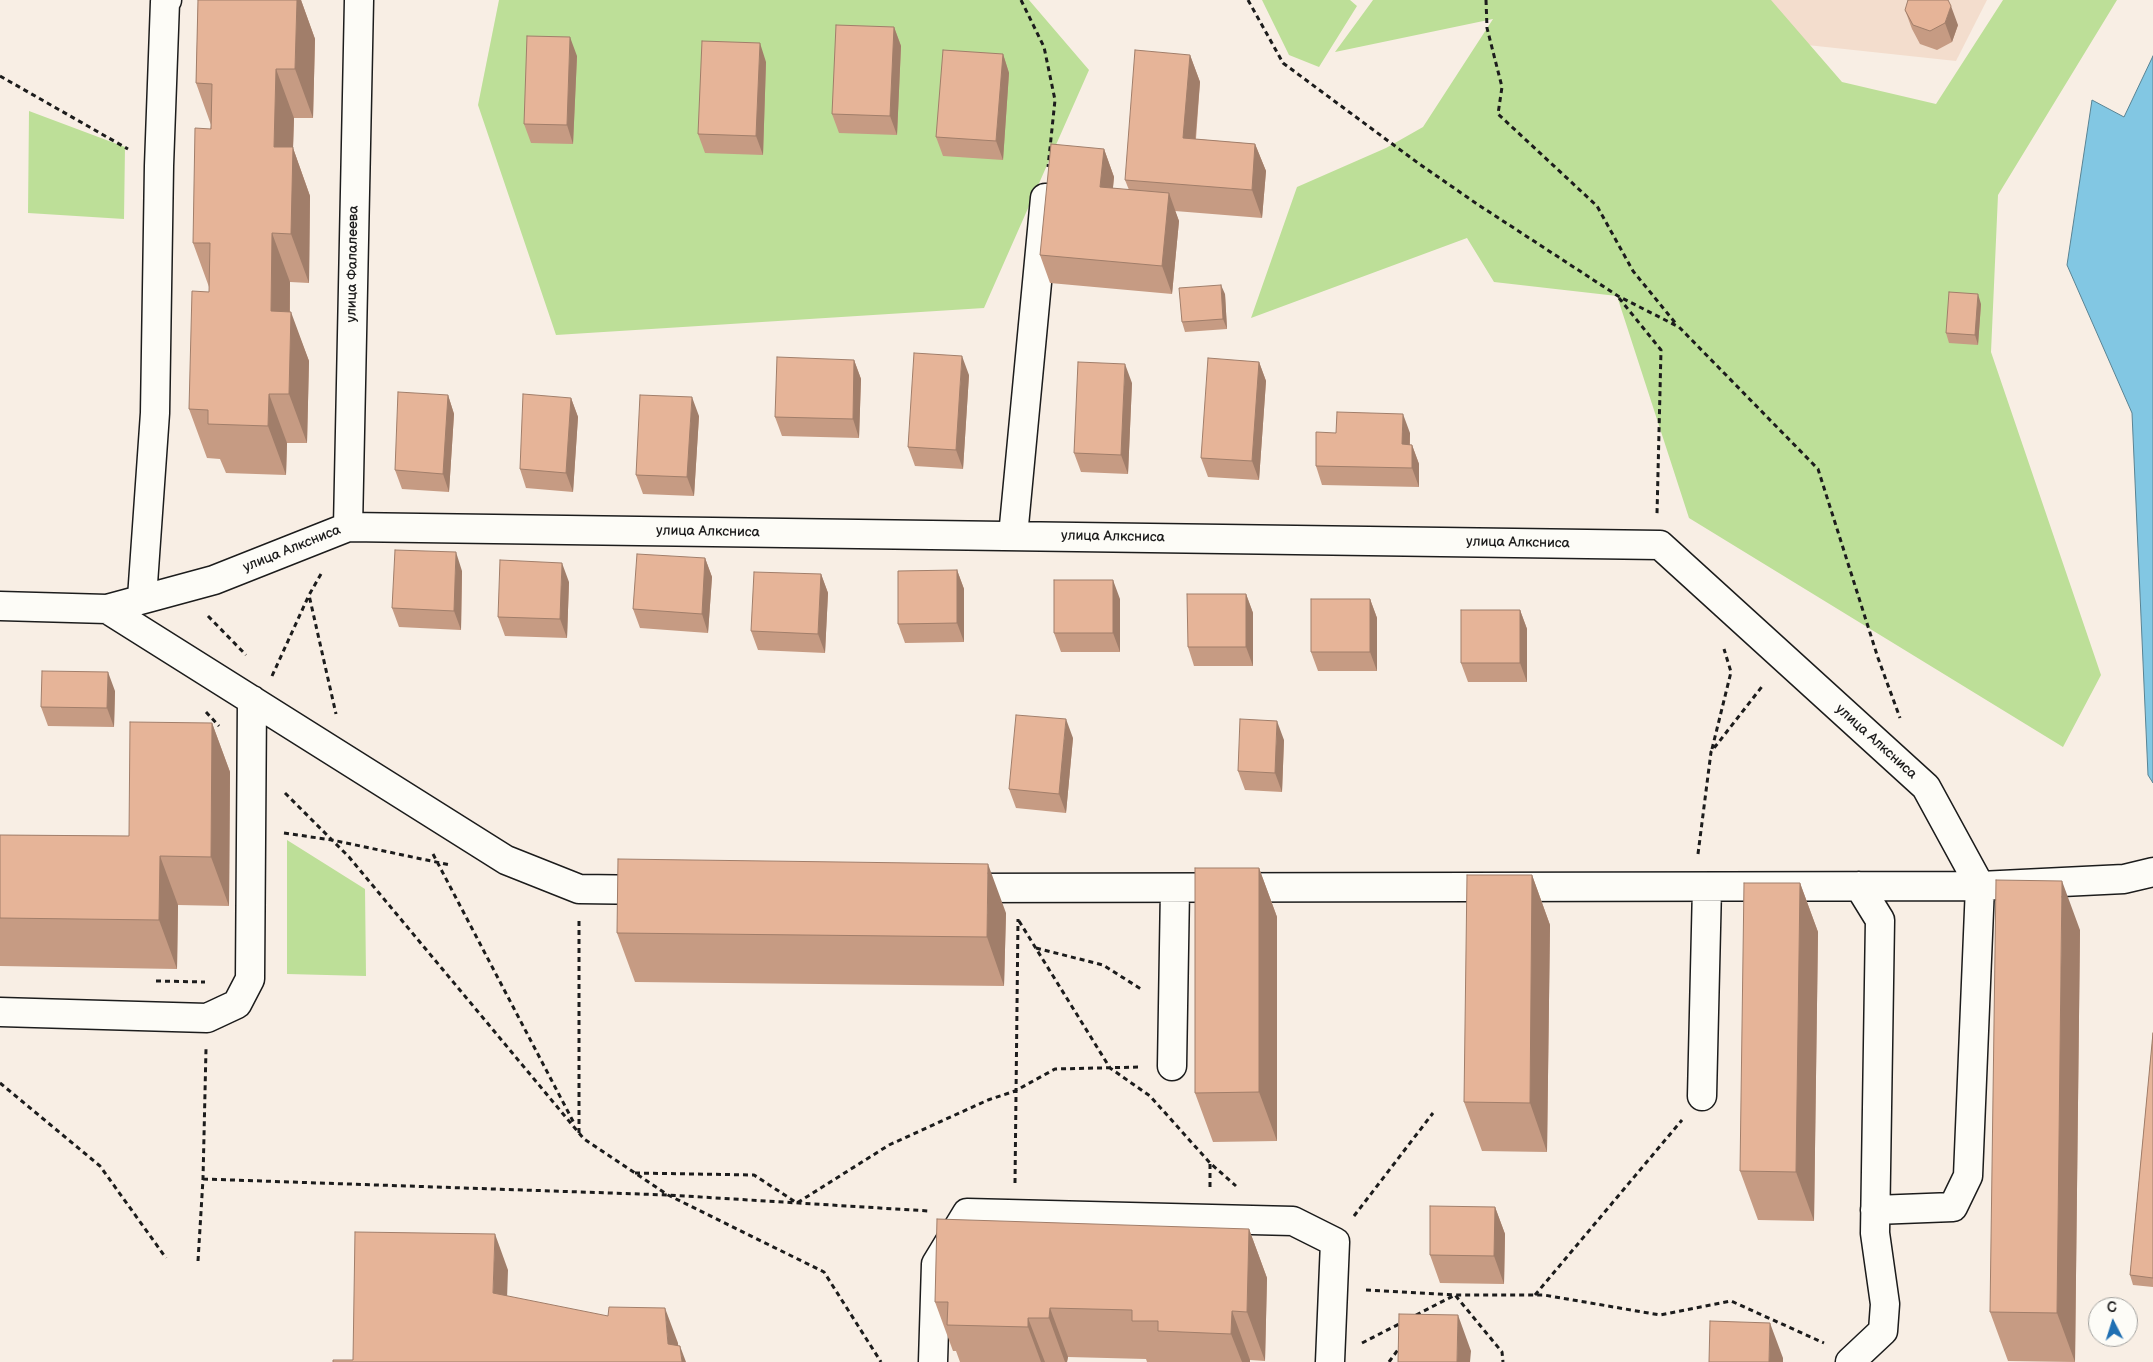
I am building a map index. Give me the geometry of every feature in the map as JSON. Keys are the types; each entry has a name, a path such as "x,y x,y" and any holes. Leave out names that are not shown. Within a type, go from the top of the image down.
{"street":[{"path":"142,598 155,413 159,166 165,2 167,0"},
{"name":"улица Фалалеева","path":"348,527 359,0"},
{"path":"1013,536 1045,198"},
{"name":"улица Алксниса","path":"0,606 107,609 214,580 348,527 1660,545 1926,787 1980,886"},
{"path":"107,609 261,690 346,758 506,860 578,889 684,890"},
{"path":"0,1012 207,1018 237,1004 250,979 252,759 261,690"},
{"path":"939,888 1980,886 2152,875"},
{"path":"1840,1355 1882,1331 1885,1304 1875,1233 1880,920 1859,886"},
{"path":"1875,1210 1953,1207 1968,1176 1980,886"},
{"path":"1700,887 1702,1096"},
{"path":"1172,1066 1175,889"},
{"path":"934,1362 936,1264 967,1213 1293,1222 1335,1242 1330,1361"}],"path":[{"path":"1021,0 1044,47 1055,100 1045,198"},
{"path":"1248,0 1283,63 1418,164 1618,296 1679,327"},
{"path":"1486,0 1488,28 1502,87 1498,114 1597,206 1633,271 1679,327 1818,469 1878,658 1902,722"},
{"path":"0,76 159,166"},
{"path":"1618,296 1661,350 1657,518 1675,558"},
{"path":"261,690 309,595 348,527"},
{"path":"309,595 346,758"},
{"path":"1700,887 1711,752 1731,672 1723,646"},
{"path":"1711,752 1785,658"},
{"path":"252,759 349,857 584,1139 668,1195 824,1272 882,1362"},
{"path":"251,828 332,840 458,866"},
{"path":"430,850 439,862 579,1133"},
{"path":"1014,1213 1018,888"},
{"path":"578,889 579,1133"},
{"path":"1018,918 1110,1068 1150,1096 1210,1163 1274,1221"},
{"path":"1036,948 1104,965 1173,1008"},
{"path":"154,981 211,982"},
{"path":"198,1261 203,1179 207,1018"},
{"path":"797,1203 889,1145 988,1100 1015,1091 1055,1069 1172,1066"},
{"path":"0,1083 100,1166 166,1258"},
{"path":"1535,1295 1702,1096"},
{"path":"1335,1242 1433,1113"},
{"path":"635,1173 754,1174 797,1203"},
{"path":"203,1179 668,1195 967,1213"},
{"path":"1333,1288 1455,1295 1535,1295 1660,1316 1731,1301 1824,1342 1840,1355"},
{"path":"1413,1317 1455,1295"},
{"path":"1455,1295 1502,1352 1503,1362"},
{"path":"1423,1316 1429,1308"},
{"path":"1330,1361 1404,1321"},
{"path":"1389,1362 1406,1339"}],"shaded area":[{"path":"1711,0 1987,0 1956,61 1742,38"}],"green space":[{"path":"499,0 1029,0 1089,70 984,308 556,335 478,105"},
{"path":"1262,0 1350,0 1357,6 1319,67 1289,55"},
{"path":"1373,0 1771,0 1842,82 1936,104 2003,0 2117,0 1998,195 1991,352 2101,675 2063,747 1689,518 1617,296 1494,282 1467,238 1251,318 1297,187 1386,148 1423,127 1493,19 1335,52"},
{"path":"29,111 125,147 124,219 28,213"},
{"path":"287,840 365,889 366,976 287,974"}],"water":[{"path":"2153,56 2153,783 2148,775 2132,413 2067,265 2092,100 2124,117"}],"building":[{"path":"198,0 297,0 295,69 276,69 274,147 293,147 291,234 272,233 271,311 291,312 289,394 269,394 268,426 208,424 208,410 189,409 192,291 209,292 210,243 193,243 195,128 211,129 212,84 196,83"},
{"path":"1908,0 1948,0 1951,6 1945,23 1930,31 1913,25 1905,10"},
{"path":"836,25 894,27 890,116 832,114"},
{"path":"527,36 570,37 567,125 524,124"},
{"path":"702,41 760,43 756,136 698,134"},
{"path":"943,50 1003,54 996,141 936,137"},
{"path":"1135,50 1190,55 1183,138 1255,144 1252,190 1125,180"},
{"path":"1051,144 1104,149 1100,187 1169,193 1162,266 1040,255"},
{"path":"1221,285 1223,319 1182,322 1179,288"},
{"path":"1949,292 1978,294 1975,335 1946,333"},
{"path":"914,353 962,356 956,450 908,447"},
{"path":"777,357 854,360 853,419 775,417"},
{"path":"1208,358 1259,362 1252,461 1201,458"},
{"path":"1078,362 1125,364 1121,455 1074,453"},
{"path":"398,392 448,395 443,474 395,470"},
{"path":"523,394 571,398 566,473 520,469"},
{"path":"640,395 692,397 687,477 636,475"},
{"path":"1337,412 1403,414 1402,444 1412,445 1412,468 1316,466 1316,432 1336,433"},
{"path":"395,550 456,552 454,611 392,608"},
{"path":"637,554 705,558 702,614 633,609"},
{"path":"500,560 562,563 560,619 498,617"},
{"path":"957,570 957,623 898,624 898,571"},
{"path":"754,572 821,574 818,634 751,631"},
{"path":"1054,580 1113,580 1113,633 1054,633"},
{"path":"1187,594 1246,594 1246,647 1188,647"},
{"path":"1311,599 1370,599 1370,652 1311,652"},
{"path":"1461,610 1520,610 1520,663 1461,663"},
{"path":"42,671 108,672 107,708 41,707"},
{"path":"1016,715 1066,719 1059,794 1009,789"},
{"path":"1240,719 1277,721 1275,773 1238,771"},
{"path":"130,722 212,723 211,857 160,856 159,920 0,918 0,835 129,836"},
{"path":"618,859 988,864 987,937 617,933"},
{"path":"1195,868 1259,868 1259,1092 1195,1093"},
{"path":"1467,875 1532,875 1530,1103 1464,1102"},
{"path":"1996,880 2062,881 2057,1313 1990,1312"},
{"path":"1744,883 1800,883 1796,1172 1740,1171"},
{"path":"2153,1033 2153,1278 2130,1275"},
{"path":"1430,1206 1495,1207 1494,1256 1430,1255"},
{"path":"937,1219 1249,1229 1247,1312 1232,1311 1231,1334 1158,1331 1158,1321 1132,1321 1132,1310 1050,1308 1049,1318 1028,1318 1028,1327 947,1325 948,1302 935,1302"},
{"path":"355,1232 495,1234 493,1293 608,1316 609,1307 665,1308 668,1344 680,1346 682,1362 333,1362 333,1360 353,1360"},
{"path":"1399,1314 1458,1315 1457,1362 1398,1362"},
{"path":"1710,1321 1770,1323 1769,1362 1709,1362"}]}
